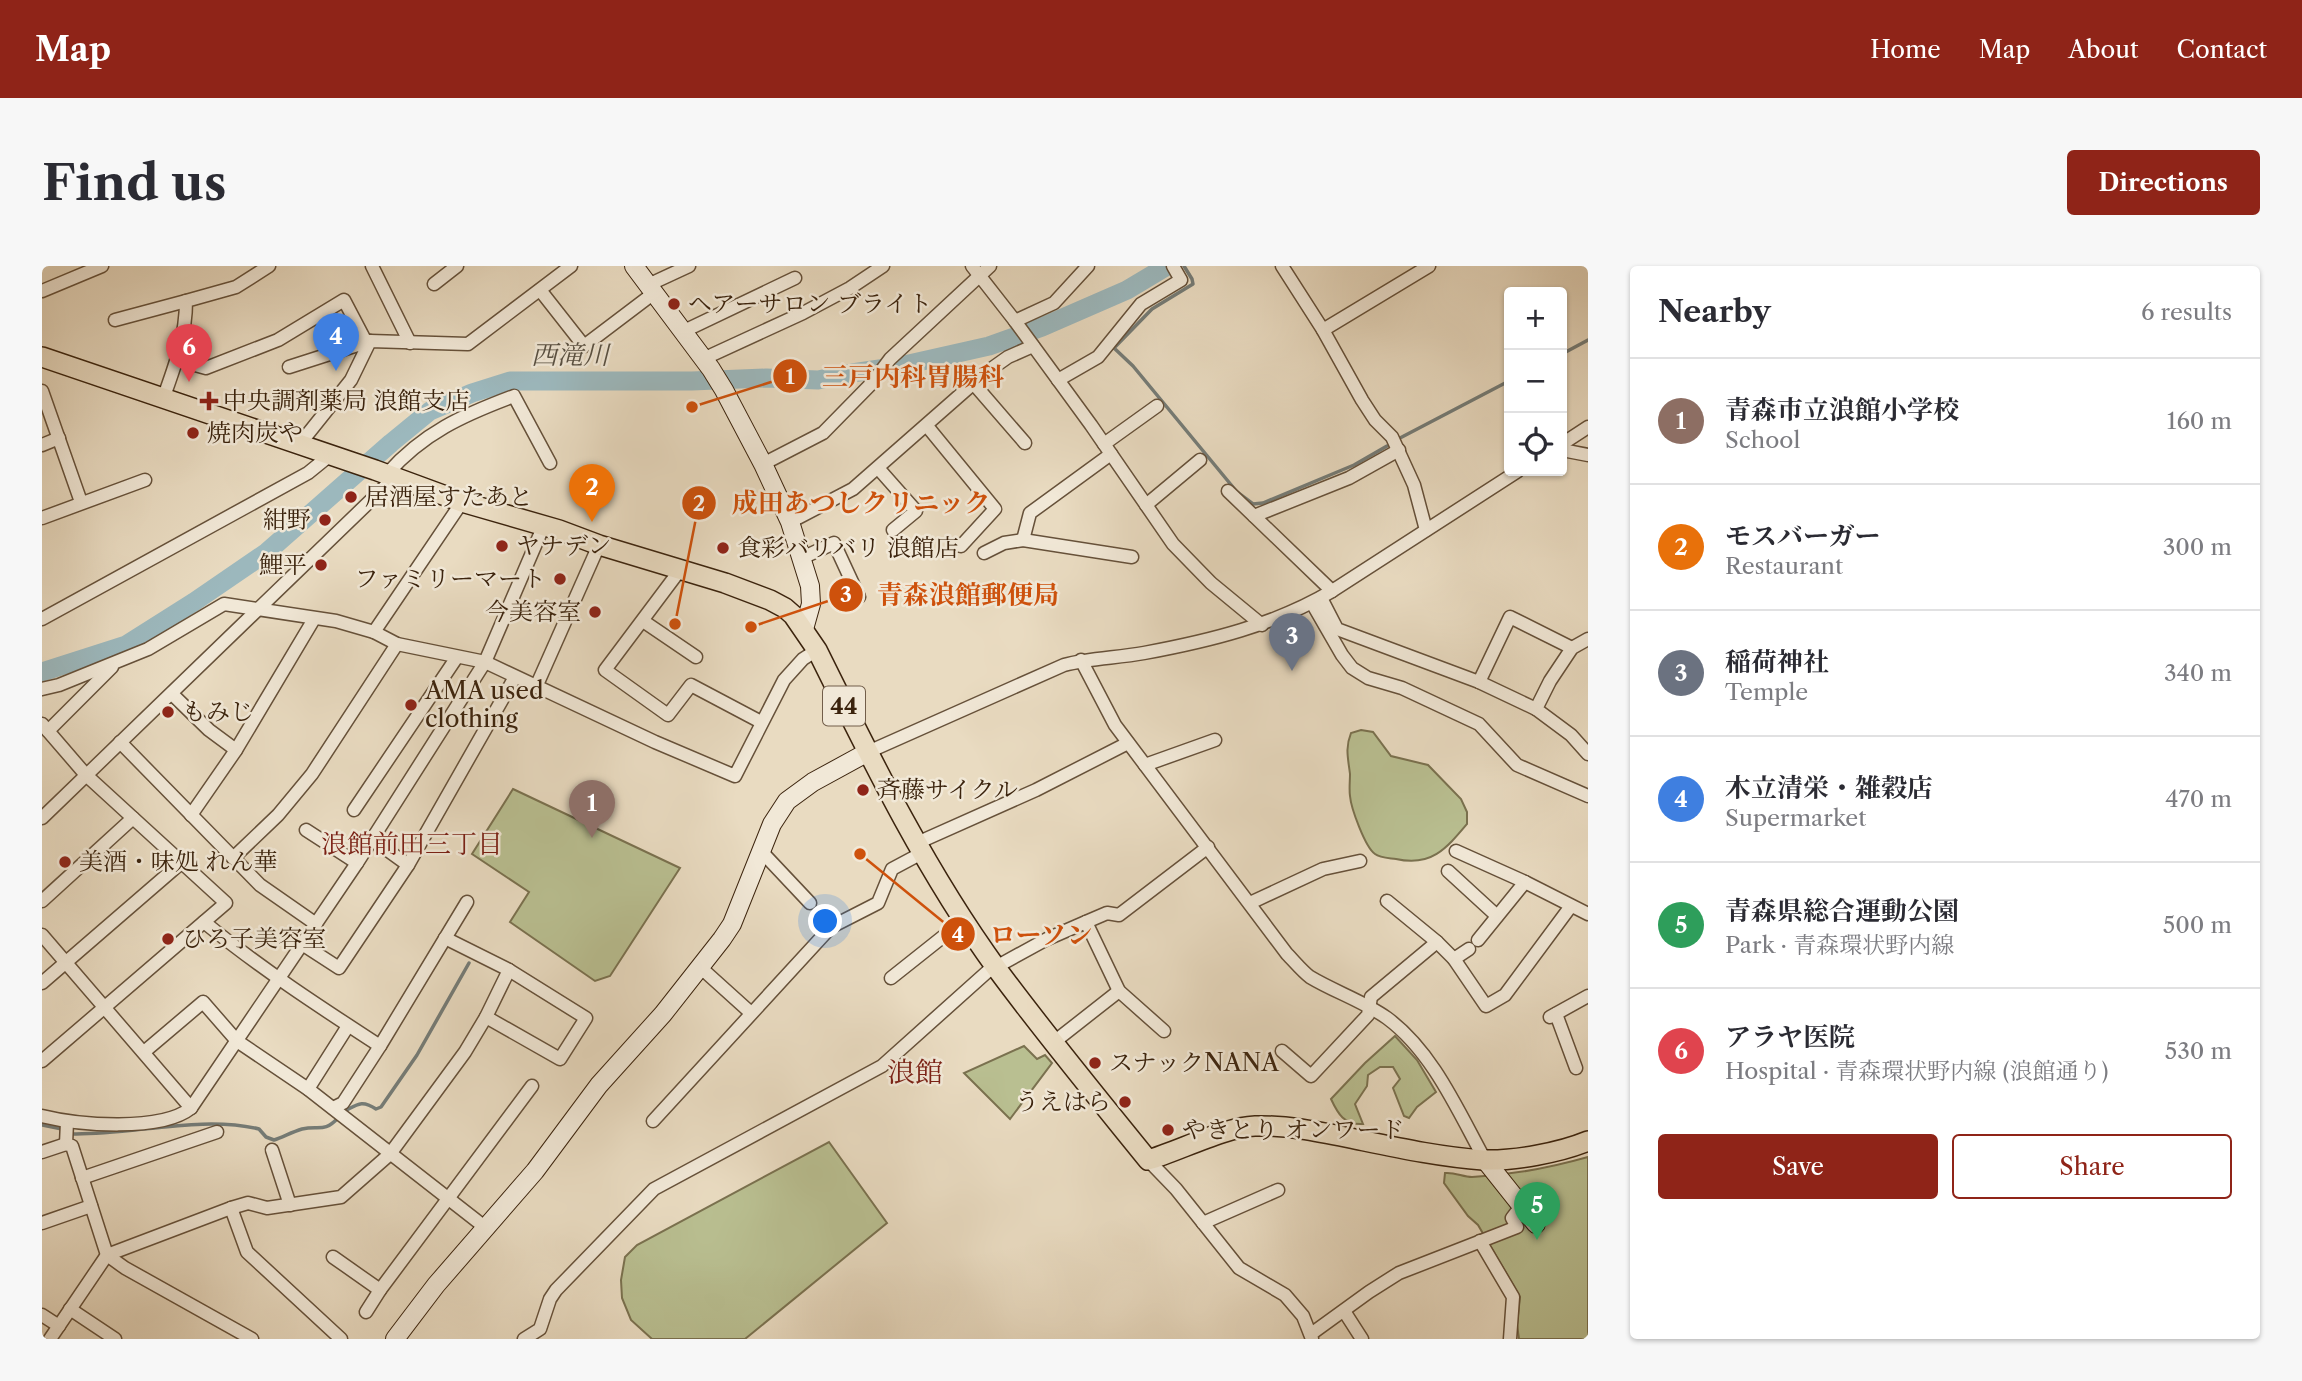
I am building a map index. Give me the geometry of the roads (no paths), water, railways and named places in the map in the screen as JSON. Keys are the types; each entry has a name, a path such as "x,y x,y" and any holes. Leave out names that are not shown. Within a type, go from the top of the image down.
{"main road":[{"name":"44","path":"42,357 462,502 544,525 598,545 725,583 785,608 804,629 817,650 919,848 964,920 996,967 1148,1160"},
{"path":"1148,1160 1240,1127 1268,1126 1485,1160 1554,1151 1588,1141"}],"street":[{"path":"42,291 89,269 102,266"},
{"path":"115,320 236,287 270,266"},
{"path":"372,266 410,343"},
{"path":"434,284 457,266"},
{"path":"289,367 368,342 468,344 571,266"},
{"path":"634,266 724,390 763,464 790,522 810,586 811,604 804,629"},
{"path":"540,290 584,346 651,289 689,266"},
{"path":"707,364 850,288 883,266"},
{"path":"763,464 823,433 872,383 890,359 976,271 990,266"},
{"path":"1017,323 1054,303 1088,266"},
{"path":"1282,266 1323,330 1362,400 1375,420 1392,436 1414,485 1426,530"},
{"path":"1323,330 1429,266"},
{"path":"1058,380 1098,356 1141,304 1181,280 1176,270"},
{"path":"976,271 1108,449 1173,544 1212,583 1262,625"},
{"path":"682,332 795,278"},
{"path":"177,360 206,368 278,340 344,300 368,342"},
{"path":"163,398 177,360 186,322 186,301"},
{"path":"299,445 351,380 368,342"},
{"path":"790,522 853,489 974,384 1031,343"},
{"path":"974,384 1025,443"},
{"path":"42,391 81,502"},
{"path":"42,818 172,694 413,447 446,426 514,396 550,463"},
{"path":"1023,540 1030,513 1157,406"},
{"path":"927,426 995,509 961,546"},
{"path":"1567,443 1588,428"},
{"path":"42,444 59,438"},
{"path":"1567,449 1588,455"},
{"path":"1254,516 1349,478 1399,450"},
{"path":"42,619 308,473 329,456"},
{"path":"1146,505 1200,460"},
{"path":"878,468 916,511 893,530"},
{"path":"395,1339 436,1285 535,1171 599,1085 663,1014 700,967 732,923 772,824 787,801 813,782 868,752 1064,665 1081,660 1142,654 1262,625 1322,597 1510,476"},
{"path":"42,518 145,480"},
{"path":"1228,491 1254,516 1322,597 1337,629 1479,682 1536,709 1571,735 1588,754"},
{"path":"374,632 462,502"},
{"path":"42,1116 67,1122 146,1124 181,1115 191,1108 357,863 485,662 544,525"},
{"path":"984,552 1004,543 1023,540 1132,557"},
{"path":"802,558 834,542 859,597"},
{"path":"536,687 598,545"},
{"path":"680,570 605,670 668,715 691,685 761,722"},
{"path":"1322,597 1342,654 1352,668 1368,678 1402,688 1479,724 1517,765 1588,796"},
{"path":"42,689 59,685 166,639 224,604 257,608 337,621 374,632 397,644 485,662 655,742 735,776 784,680 803,659 817,650"},
{"path":"1479,682 1510,617 1572,648"},
{"path":"191,815 236,750 314,619"},
{"path":"643,621 695,657"},
{"path":"1536,709 1550,681 1572,648 1588,639"},
{"path":"233,858 278,815 312,774 397,644"},
{"path":"354,810 457,657"},
{"path":"1081,660 1115,725 1287,954 1309,976 1369,1006 1390,1021 1422,1054 1445,1087 1491,1171 1536,1224"},
{"path":"42,1061 226,903 86,775 45,728 116,662"},
{"path":"302,944 339,968 408,865 515,677"},
{"path":"172,694 209,730 236,750"},
{"path":"1145,765 1215,740"},
{"path":"120,742 260,885 316,924"},
{"path":"653,1121 831,927 878,902 892,869 919,848 1128,743"},
{"path":"42,881 47,896 133,818"},
{"path":"306,830 357,863"},
{"path":"372,839 408,865"},
{"path":"524,1339 540,1329 550,1299 556,1290 654,1189 883,1066 988,972 1047,939 1086,922 1107,913 1119,915 1208,848"},
{"path":"761,851 810,903"},
{"path":"1456,852 1525,882 1588,914"},
{"path":"1250,903 1323,869 1360,861"},
{"path":"42,983 182,862"},
{"path":"1448,871 1497,916"},
{"path":"1454,959 1473,945 1525,882"},
{"path":"1387,901 1454,959 1486,1006 1505,995 1571,906"},
{"path":"338,1113 467,902"},
{"path":"891,978 964,920"},
{"path":"204,922 239,951 380,1046"},
{"path":"1086,922 1119,991 1164,1031"},
{"path":"42,935 191,1108"},
{"path":"445,937 509,970 586,1018 559,1059 486,1017"},
{"path":"1282,1051 1311,1076 1368,1015 1371,997 1437,942"},
{"path":"700,967 751,1013"},
{"path":"50,1339 107,1255 248,1203 267,1208 341,1197 390,1154 465,1052 509,970"},
{"path":"1054,1042 1119,991"},
{"path":"1576,1068 1553,1016 1588,996"},
{"path":"144,1052 203,1002 237,1041 308,1088 486,1228"},
{"path":"308,1088 348,1026"},
{"path":"366,1312 532,1086"},
{"path":"66,1144 67,1122"},
{"path":"82,1178 217,1132"},
{"path":"42,1152 66,1144 72,1146 107,1255 125,1268 251,1339"},
{"path":"272,1150 290,1205"},
{"path":"1148,1160 1176,1189 1239,1268 1284,1295 1303,1316 1312,1337 1369,1292 1399,1273 1517,1227 1512,1218 1522,1205"},
{"path":"1203,1223 1278,1190"},
{"path":"42,1223 91,1206"},
{"path":"231,1208 247,1252 341,1339"},
{"path":"1480,1241 1513,1297 1510,1339"},
{"path":"332,1257 380,1290"},
{"path":"70,1309 115,1339"},
{"path":"1344,1311 1362,1339"},
{"path":"42,1315 59,1326"}],"waterway":[{"name":"西滝川","path":"42,672 126,645 194,602 267,552 430,411 472,393 510,381 692,381 766,378 818,380 900,366 989,346 1042,327 1127,290 1167,266"},
{"path":"1184,266 1193,284 1152,309 1114,348 1133,366 1237,492 1253,504 1263,503 1354,465 1387,446"},
{"path":"1567,351 1588,340"},
{"path":"1400,438 1504,384"},
{"path":"343,1112 359,1104 376,1109 381,1107 417,1055 469,963"},
{"path":"73,1134 214,1124 259,1129 266,1137 274,1140 302,1129 325,1127 338,1118"},
{"path":"42,1125 62,1129"}],"place":[{"name":"ヘアーサロン ブライト","path":"674,304"},
{"name":"木立清栄・雑穀店","path":"336,371"},
{"name":"アラヤ医院","path":"189,382"},
{"name":"中央調剤薬局 浪館支店","path":"209,401"},
{"name":"三戸内科胃腸科","path":"692,407"},
{"name":"焼肉炭や","path":"193,433"},
{"name":"居酒屋すたあと","path":"351,497"},
{"name":"紺野","path":"325,520"},
{"name":"モスバーガー","path":"592,522"},
{"name":"ヤナデン","path":"502,546"},
{"name":"食彩バリバリ 浪館店","path":"723,548"},
{"name":"鯉平","path":"321,565"},
{"name":"ファミリーマート","path":"560,579"},
{"name":"今美容室","path":"595,612"},
{"name":"成田あつしクリニック","path":"675,624"},
{"name":"青森浪館郵便局","path":"751,627"},
{"name":"稲荷神社","path":"1292,671"},
{"name":"AMA used clothing","path":"411,705"},
{"name":"もみじ","path":"168,712"},
{"name":"斉藤サイクル","path":"863,790"},
{"name":"青森市立浪館小学校","path":"592,838"},
{"name":"ローソン","path":"860,854"},
{"name":"美酒・味処 れん華","path":"65,862"},
{"name":"ひろ子美容室","path":"168,939"},
{"name":"スナックNANA","path":"1095,1063"},
{"name":"うえはら","path":"1125,1102"},
{"name":"やきとり オンワード","path":"1168,1130"},
{"name":"青森県総合運動公園","path":"1537,1240"}],"district":[{"name":"浪館前田三丁目","path":"412,844"},
{"name":"浪館","path":"915,1072"}]}
